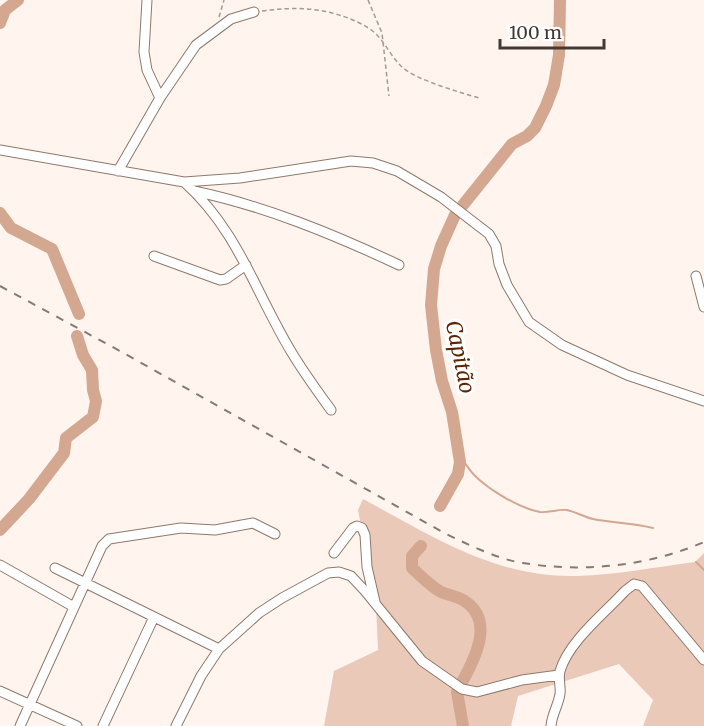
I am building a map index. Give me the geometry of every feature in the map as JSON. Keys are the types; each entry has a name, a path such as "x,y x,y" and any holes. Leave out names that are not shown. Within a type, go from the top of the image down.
{"street":[{"path":"147,0 145,61 160,98"},
{"path":"118,171 190,51 215,29 231,19 254,12"},
{"path":"0,150 184,182 240,178 351,161 373,163 397,171 441,197 489,234 496,246 499,264 507,285 529,322 562,345 627,375 704,401"},
{"path":"184,182 217,217 233,240 292,353 331,410"},
{"path":"194,191 224,197 267,211 351,243 399,265"},
{"path":"154,256 220,280 226,279 246,265"},
{"path":"696,276 704,307"},
{"path":"20,726 102,546 109,538 181,528 215,530 253,523 275,534"},
{"path":"334,553 353,528 357,526 362,528 365,535 367,567 376,604"},
{"path":"0,565 74,607"},
{"path":"55,568 219,649"},
{"path":"176,726 201,676 219,649 267,608 328,573 339,572 351,576 422,661 462,688 477,692 530,679 559,675"},
{"path":"551,726 552,714 560,693 559,675 565,658 575,644 634,584 642,586 704,660"},
{"path":"103,726 154,617"},
{"path":"0,691 77,726"}],"path":[{"path":"215,29 224,0"},
{"path":"368,0 382,33 389,96"},
{"path":"254,12 288,8 328,10 370,29 403,68 418,77 479,98"}],"shaded area":[{"path":"363,499 465,552 519,570 547,575 592,575 695,562 704,553 704,726 643,726 653,700 619,664 518,696 511,726 324,726 334,671 378,650 376,604 358,510"}],"waterway":[{"path":"0,23 5,10 18,0"},
{"name":"Capitão","path":"463,205 512,144 527,136 535,128 546,106 554,85 559,55 560,0"},
{"path":"0,213 11,228 52,249 79,314"},
{"name":"Capitão","path":"440,506 458,474 460,462 452,412 442,381 436,350 431,305 434,269 441,246 455,215"},
{"path":"0,530 29,499 64,453 66,438 93,417 96,401 92,370 83,355 77,336"},
{"path":"458,449 466,464 480,481 521,506 540,512 567,510 593,519 653,528"},
{"name":"Capitão","path":"421,546 412,556 412,568 437,590 463,600 473,608 478,617 480,639 473,661 462,682"},
{"path":"696,562 704,570"},
{"name":"Capitão","path":"457,692 463,726"}],"railway":[{"path":"0,286 446,534 494,555 546,566 592,567 661,557 704,542"}]}
